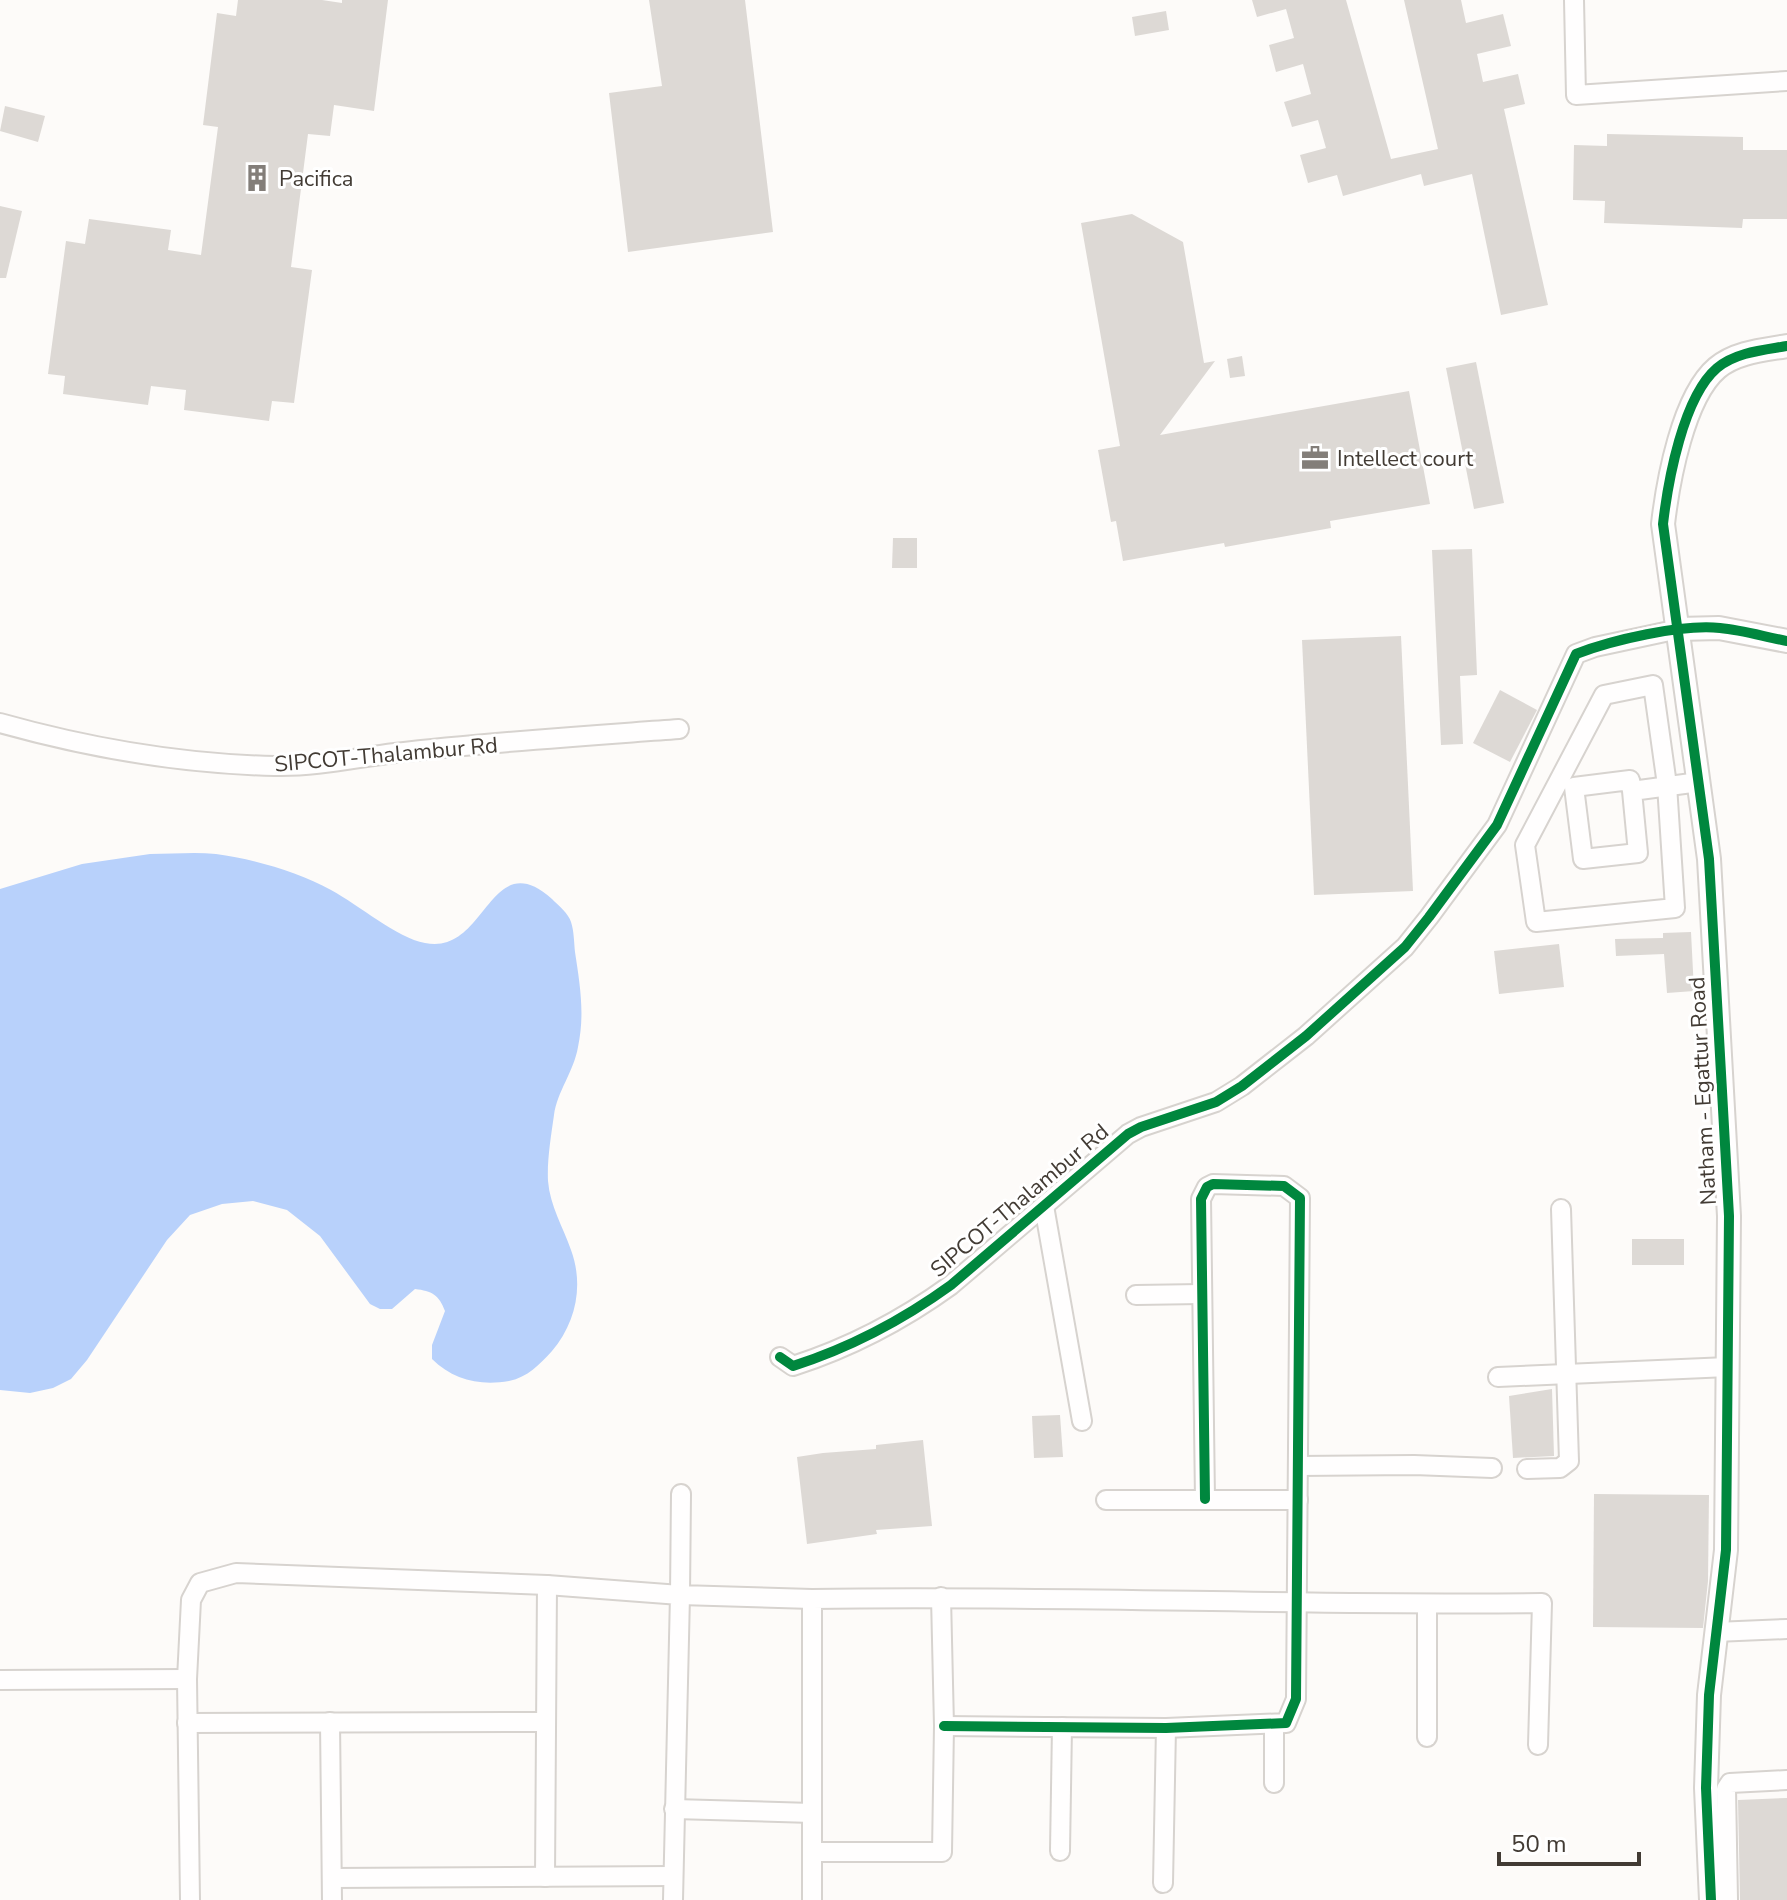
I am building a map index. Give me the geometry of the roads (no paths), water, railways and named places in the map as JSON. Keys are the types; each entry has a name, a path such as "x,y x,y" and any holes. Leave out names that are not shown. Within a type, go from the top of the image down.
{"street":[{"path":"1574,0 1576,95 1787,81"},
{"name":"Natham - Egattur Road","path":"1711,1900 1716,1789 1709,1695 1726,1550 1729,1216 1709,859 1663,524 1668,479 1680,438 1700,389 1717,368 1741,355 1787,346"},
{"name":"SIPCOT-Thalambur Rd","path":"780,1357 793,1366 816,1359 922,1306 951,1285 1128,1134 1216,1102 1252,1078 1336,1010 1405,947 1497,825 1576,654 1679,629 1719,628 1787,641"},
{"path":"1653,685 1667,785 1675,908 1536,922 1525,845 1604,695 1653,685"},
{"name":"SIPCOT-Thalambur Rd","path":"0,723 65,741 163,757 275,766 324,764 395,753 679,729"},
{"path":"1630,780 1632,791 1638,853 1583,859 1574,787 1630,780"},
{"path":"1632,791 1699,782"},
{"path":"944,1726 1166,1728 1286,1723 1296,1699 1300,1198 1284,1186 1225,1184 1207,1187 1201,1199 1205,1499"},
{"path":"1044,1206 1082,1421"},
{"path":"1527,1469 1560,1468 1569,1461 1561,1209"},
{"path":"1136,1295 1201,1294"},
{"path":"1498,1377 1728,1367"},
{"path":"1298,1466 1492,1468"},
{"path":"673,1900 681,1494"},
{"path":"1106,1500 1298,1500"},
{"path":"190,1900 187,1679 191,1600 200,1583 236,1573 812,1599 941,1597 1427,1605 1542,1603 1538,1745"},
{"path":"545,1877 547,1585"},
{"path":"812,1852 942,1852 944,1726 941,1597"},
{"path":"812,1599 812,1900"},
{"path":"1427,1605 1427,1737"},
{"path":"1715,1632 1787,1629"},
{"path":"0,1680 187,1679"},
{"path":"330,1722 332,1900"},
{"path":"187,1723 546,1722"},
{"path":"1274,1724 1274,1783"},
{"path":"1060,1851 1062,1727"},
{"path":"1163,1883 1166,1728"},
{"path":"1728,1900 1716,1789 1730,1783 1787,1780"},
{"path":"674,1809 812,1813"},
{"path":"332,1878 672,1876"}],"water":[{"path":"150,854 216,854 275,867 331,890 390,928 425,943 446,943 462,934 500,892 514,884 531,885 552,899 568,916 580,988 581,1023 576,1056 556,1106 548,1181 554,1208 575,1263 577,1290 567,1328 552,1351 533,1370 522,1377 498,1382 477,1382 449,1372 432,1359 432,1345 445,1311 437,1298 415,1289 392,1309 380,1309 370,1304 320,1236 287,1210 253,1201 222,1204 190,1215 167,1240 71,1379 53,1388 30,1393 0,1390 0,889 82,864"}],"place":[{"name":"Pacifica","path":"257,178"},
{"name":"Intellect court","path":"1315,458"}]}
